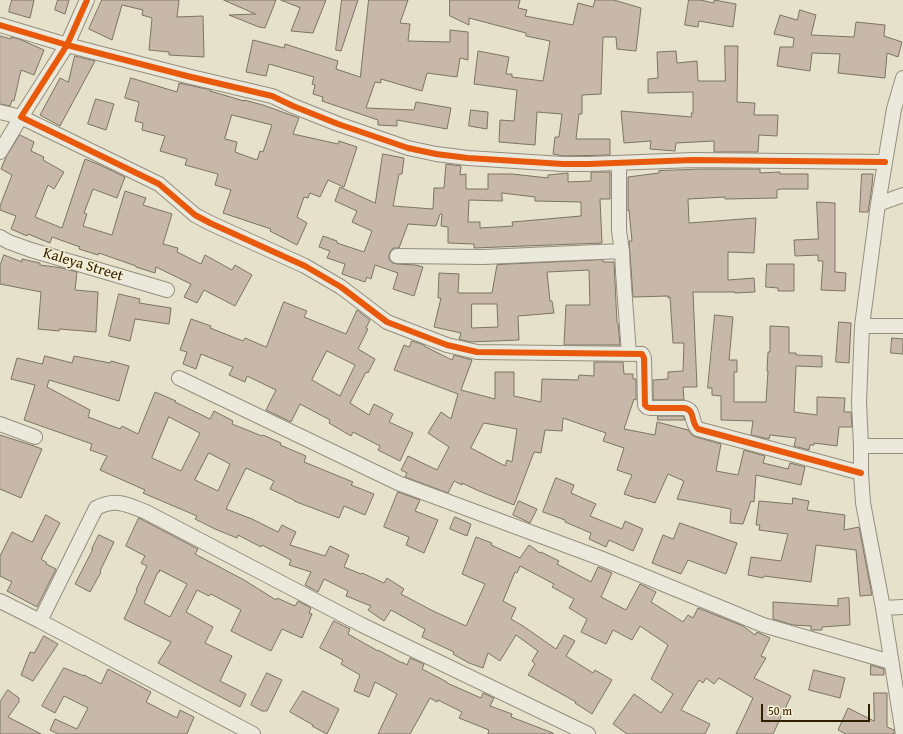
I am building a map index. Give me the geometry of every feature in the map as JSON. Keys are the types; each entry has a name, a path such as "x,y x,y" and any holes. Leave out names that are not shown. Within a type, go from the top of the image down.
{"street":[{"path":"0,152 67,45 87,0"},
{"path":"0,25 67,45 272,96 338,124 408,148 436,154 468,158 563,164 693,160 885,162"},
{"path":"903,78 894,109 878,204 862,326 859,402 863,503 883,608 903,734"},
{"path":"0,112 21,117 159,184 195,214 210,223 305,266 342,287 387,322 447,345 477,352 642,354 644,358 645,405 647,407 689,409 695,426 698,429 861,474"},
{"path":"619,163 619,231 622,251 629,354"},
{"path":"878,204 903,195"},
{"name":"Kaleya Street","path":"0,237 31,250 167,290"},
{"path":"397,256 483,257 622,251"},
{"path":"862,326 903,326"},
{"path":"179,378 398,483 600,558 763,625 891,662"},
{"path":"0,424 35,437"},
{"path":"861,446 903,446"},
{"path":"40,621 96,508 104,504 116,502 146,512 362,625 585,733"},
{"path":"0,601 253,734"},
{"path":"883,608 903,607"}],"building":[{"path":"12,0 34,0 30,18 9,12"},
{"path":"58,0 69,0 65,14 55,10"},
{"path":"102,0 179,0 177,17 203,16 204,57 169,55 169,52 149,50 152,18 142,15 143,10 122,5 112,40 89,29"},
{"path":"224,0 276,0 265,28 229,15 255,14"},
{"path":"281,0 326,0 313,33 291,31 300,8"},
{"path":"342,0 358,0 341,51 336,50"},
{"path":"369,0 408,0 400,23 410,24 408,41 450,42 450,30 468,32 468,60 460,58 457,77 427,73 422,91 381,79 381,83 375,82 366,108 414,110 416,102 451,108 447,129 397,120 397,126 378,125 378,120 322,101 323,97 313,94 315,85 312,84 314,77 269,64 266,76 246,72 253,40 284,48 285,44 338,61 336,69 360,77"},
{"path":"450,0 520,0 518,8 527,10 525,16 573,25 578,3 593,7 595,0 614,0 641,8 636,51 617,49 616,37 603,37 601,94 582,95 582,114 579,114 576,139 610,139 610,155 563,156 553,154 555,137 559,137 562,114 537,112 535,145 499,142 500,120 514,121 517,90 474,84 478,51 509,57 506,74 512,74 512,77 543,81 550,41 526,36 526,33 469,18 469,25 450,16"},
{"path":"689,0 700,0 714,3 714,0 736,4 733,27 699,21 698,27 685,25"},
{"path":"800,10 816,15 811,35 854,37 856,22 885,25 884,36 902,42 898,57 887,53 885,78 838,73 840,54 812,53 810,71 777,66 780,47 793,47 794,38 774,34 780,15 797,20"},
{"path":"0,36 11,39 11,37 19,39 44,50 34,75 21,70 14,101 12,100 10,106 0,104"},
{"path":"725,46 738,46 737,102 755,103 754,115 778,115 777,136 759,135 758,152 714,152 714,141 676,143 675,151 650,149 651,141 624,143 621,111 692,117 693,92 648,93 648,79 658,78 657,52 676,51 677,63 697,61 698,81 725,81"},
{"path":"75,56 95,61 60,126 40,115 60,78 68,82"},
{"path":"131,78 177,92 179,83 211,90 210,91 244,101 263,105 299,118 293,134 338,144 339,141 357,147 344,187 328,180 320,197 310,193 308,198 304,197 297,217 307,223 297,245 270,231 271,229 223,213 231,190 215,185 218,174 185,165 187,159 160,151 165,136 142,130 143,123 135,121 139,102 125,98","holes":["232,115 272,125 263,152 260,151 257,160 235,152 237,142 225,139"]},
{"path":"96,99 114,104 106,130 88,124"},
{"path":"471,110 488,112 487,129 469,126"},
{"path":"20,135 34,142 31,151 44,157 43,160 64,172 54,189 48,185 35,217 62,228 85,159 100,165 125,177 117,198 93,189 84,213 87,214 83,226 112,235 125,191 146,198 143,205 172,214 163,244 178,248 177,252 201,264 205,255 232,270 235,265 252,275 235,306 204,290 197,303 184,297 191,284 156,267 155,273 99,253 98,255 79,249 80,247 52,237 50,243 11,229 16,216 0,210 0,206 12,175 1,169 6,157"},
{"path":"383,154 404,158 402,174 399,174 393,206 433,209 434,188 444,188 446,164 461,166 460,175 466,174 466,189 488,189 488,174 512,174 548,178 548,175 568,173 568,182 591,181 591,172 610,172 610,199 600,199 602,243 474,248 474,244 448,243 448,227 441,226 442,214 440,214 436,226 408,224 399,248 393,248 390,252 389,260 397,264 423,267 414,296 393,289 398,273 375,265 371,279 367,277 365,282 342,274 345,264 327,258 330,251 319,247 323,236 337,241 337,243 364,252 372,231 352,222 357,211 335,201 340,187 375,203","holes":["502,193 535,197 535,201 581,202 581,216 512,222 513,226 480,228 480,222 468,222 469,200 502,201"]},
{"path":"760,169 760,173 780,172 780,174 808,174 808,189 777,190 777,198 725,199 725,197 688,199 689,223 756,218 754,253 728,252 728,280 754,278 755,292 693,292 697,387 683,387 684,400 653,400 653,380 668,379 668,372 683,371 684,343 673,343 670,297 633,297 629,241 632,241 629,210 628,211 628,177 659,173 659,171"},
{"path":"862,174 873,174 868,212 860,212"},
{"path":"817,202 835,203 835,272 846,273 845,291 821,290 823,261 818,261 818,255 795,256 794,240 818,239"},
{"path":"4,255 22,262 22,259 40,263 40,265 77,272 75,290 98,292 96,332 38,329 41,292 0,284 0,266"},
{"path":"603,260 603,262 614,262 617,323 620,345 564,345 566,305 590,305 589,270 547,272 550,301 552,301 554,313 518,316 519,340 470,342 459,339 461,333 434,327 441,298 438,298 439,273 459,274 458,293 492,293 497,265","holes":["472,304 497,304 498,327 472,328"]},
{"path":"767,264 794,264 794,291 778,291 778,288 766,287"},
{"path":"119,294 140,299 139,303 171,308 169,324 135,319 130,341 109,336"},
{"path":"284,302 307,311 304,317 346,334 357,310 370,320 366,328 368,329 358,349 375,359 368,373 366,372 350,403 369,415 374,404 393,414 389,422 413,433 400,461 378,450 380,446 353,432 351,436 329,423 330,420 300,404 291,422 266,410 276,390 247,376 245,382 229,375 233,367 201,354 196,369 183,364 187,352 180,350 191,319 211,326 210,328 243,341 245,338 266,347","holes":["327,351 355,365 340,396 312,380"]},
{"path":"715,315 733,317 729,360 737,360 737,372 734,372 734,402 766,402 768,352 770,352 770,326 789,327 789,353 796,353 796,355 822,356 822,367 796,366 794,412 817,415 817,397 845,398 844,412 851,412 852,427 839,427 837,446 814,443 814,445 810,445 809,450 794,446 796,438 770,435 769,439 751,435 753,421 721,420 721,396 712,395 712,388 708,388"},
{"path":"839,322 851,323 849,363 836,362"},
{"path":"892,338 903,339 903,354 891,353"},
{"path":"412,341 424,345 452,360 454,355 472,360 461,390 495,399 495,372 514,372 514,396 541,402 542,379 578,380 579,375 594,376 594,362 623,362 624,374 633,374 633,379 636,379 636,400 634,399 624,429 655,435 657,422 688,430 696,437 721,444 716,471 738,475 744,450 765,456 763,463 788,469 790,463 805,467 801,485 756,475 754,502 751,501 743,524 730,523 731,509 677,499 684,481 668,474 655,503 640,498 639,499 624,494 632,475 617,470 624,448 603,441 606,433 563,418 562,431 545,430 541,453 534,452 514,505 454,481 448,493 405,477 407,473 401,470 408,456 437,470 449,447 428,433 441,412 451,419 458,394 394,370 404,345 409,347","holes":["484,423 517,429 512,462 507,460 505,466 471,448"]},
{"path":"45,356 72,363 74,356 110,363 111,361 129,366 119,401 49,380 47,387 90,410 88,417 120,429 122,426 138,434 155,392 210,419 214,411 233,421 232,424 262,436 263,435 281,443 280,445 306,456 304,462 353,482 351,485 374,494 365,515 344,506 339,518 294,501 270,489 274,481 246,468 226,509 252,519 278,532 282,525 296,532 290,545 325,556 330,546 349,555 344,567 384,583 387,578 404,589 401,594 466,626 485,584 462,574 476,537 492,543 491,545 520,558 529,545 540,553 541,552 559,561 557,564 591,582 598,567 612,573 601,597 626,610 640,584 656,592 651,602 683,622 688,615 693,618 698,608 743,626 755,635 757,632 770,638 761,656 766,658 754,678 791,696 773,734 736,734 753,698 719,678 714,684 706,678 703,683 699,680 681,710 710,724 705,734 627,734 613,724 634,694 661,713 673,694 651,679 668,645 640,626 632,640 613,630 606,644 581,632 587,619 569,608 574,599 552,587 554,584 520,566 517,573 515,572 503,601 516,608 511,619 556,649 564,635 575,641 566,656 593,673 595,670 612,680 592,714 575,703 576,702 528,675 535,664 532,661 538,651 516,635 500,661 488,653 483,668 469,663 453,654 454,652 422,637 425,629 391,610 384,621 368,610 371,606 346,596 348,591 324,579 318,592 305,585 311,572 289,565 291,560 238,535 237,538 215,529 195,519 197,516 143,493 145,490 100,470 107,456 90,450 92,444 24,420 35,385 11,379 17,358 42,364","holes":["169,417 200,433 181,471 152,458","209,453 230,464 218,491 195,480"]},
{"path":"658,416 683,416 685,420 658,420"},
{"path":"0,435 42,449 21,498 0,489"},
{"path":"556,478 574,485 571,493 596,504 590,516 622,529 625,521 643,529 633,551 609,540 606,547 589,539 591,533 565,522 565,520 543,512"},
{"path":"398,492 420,500 415,511 438,520 424,553 406,545 409,537 384,527"},
{"path":"793,498 809,501 807,510 845,515 844,530 859,527 872,595 860,596 856,550 816,545 811,582 764,576 763,578 748,575 751,557 781,561 788,534 759,530 760,525 756,525 759,501 792,504"},
{"path":"519,501 537,509 530,523 513,515"},
{"path":"46,515 60,523 41,559 47,563 46,564 56,569 37,607 7,591 12,582 0,576 0,556 12,532 32,542"},
{"path":"455,517 471,524 467,536 450,529"},
{"path":"139,518 198,549 195,554 244,580 276,600 277,598 295,606 298,601 311,608 309,613 312,614 302,638 282,629 271,651 231,631 241,610 211,594 209,596 197,590 186,612 213,627 205,643 232,656 220,681 246,694 240,707 158,663 171,642 124,619 147,566 141,563 145,556 126,546","holes":["160,570 187,584 170,617 144,603"]},
{"path":"680,523 737,543 726,574 688,560 681,574 652,563 663,535 673,539"},
{"path":"99,535 114,542 100,571 101,572 90,592 75,584"},
{"path":"849,598 850,625 822,627 822,630 811,630 811,626 793,625 773,619 773,602 838,606 838,599"},
{"path":"334,621 350,629 348,634 378,651 407,665 410,658 424,664 422,669 447,683 481,698 483,693 494,698 490,706 512,714 511,717 553,734 488,734 489,730 459,718 462,712 438,700 437,702 430,698 410,734 378,734 397,694 375,682 369,697 354,691 360,675 341,664 343,660 320,648"},
{"path":"44,636 58,644 33,681 21,675 30,652 34,653"},
{"path":"871,665 884,669 884,675 871,675"},
{"path":"64,668 84,675 101,684 108,669 127,679 151,692 146,702 177,718 180,710 194,717 187,734 58,734 50,730 55,719 77,729 88,708 64,696 55,713 42,706"},
{"path":"814,670 845,678 840,698 809,690"},
{"path":"267,673 282,680 267,711 262,711 251,705"},
{"path":"8,690 19,698 19,702 8,717 41,734 0,734 0,702"},
{"path":"303,691 339,709 327,734 290,712"},
{"path":"874,693 887,693 887,727 894,730 894,734 846,734 838,730 848,708 874,721"}],"cycle path":[{"path":"87,0 67,45 21,117 159,184 195,215 305,266 341,287 387,322 447,345 477,352 642,354 644,358 645,405 647,407 688,409 692,414 694,423 698,429 861,473"},
{"path":"0,25 67,45 272,96 338,124 408,148 436,154 468,158 563,164 693,160 885,162"}]}
